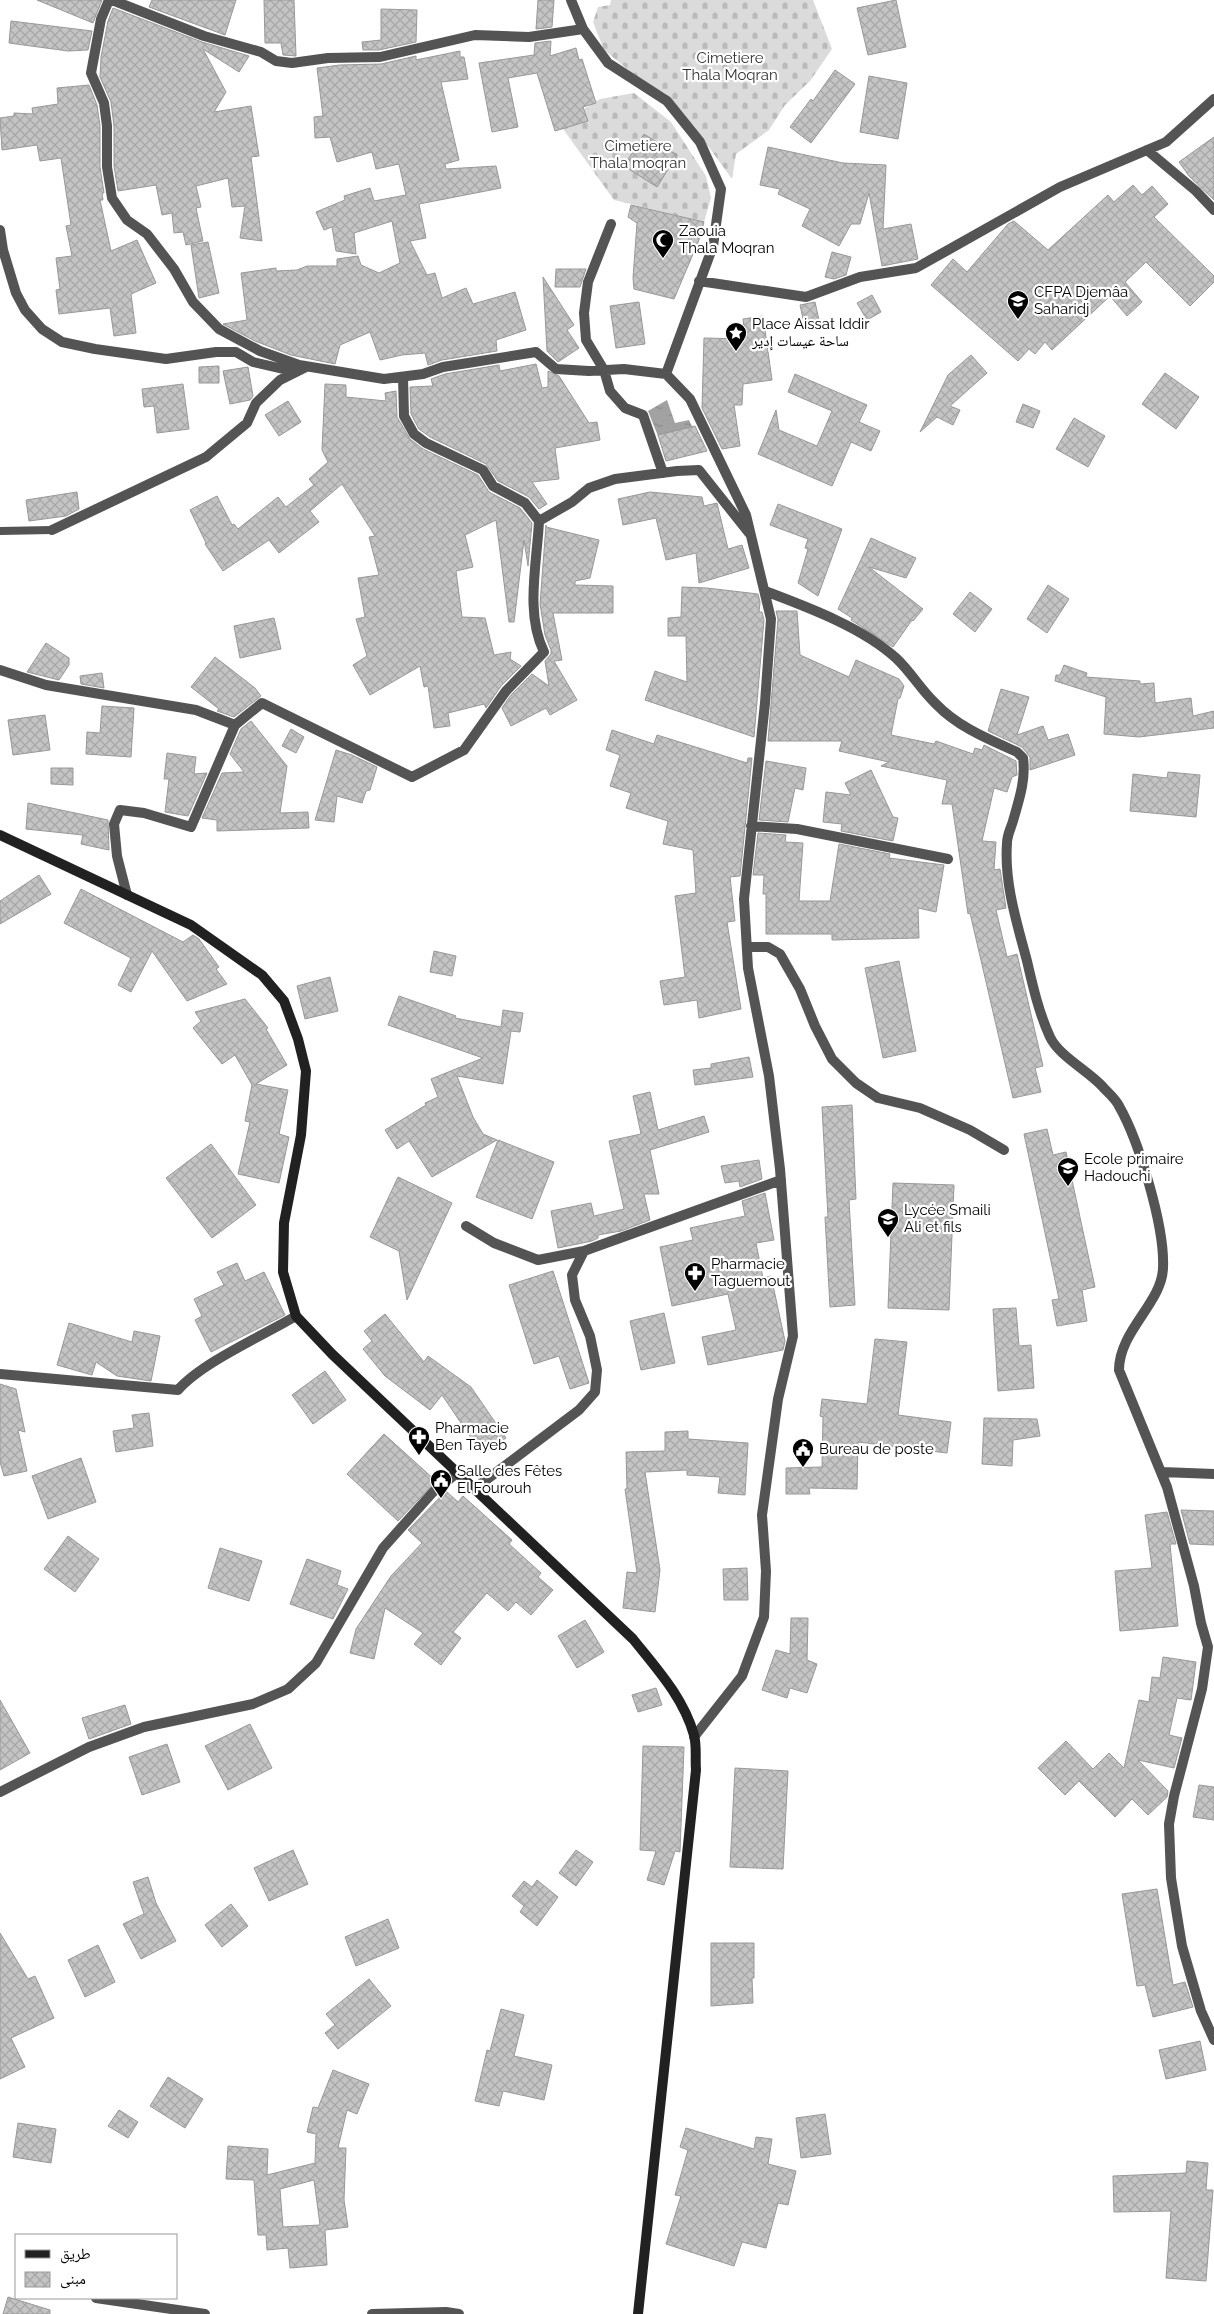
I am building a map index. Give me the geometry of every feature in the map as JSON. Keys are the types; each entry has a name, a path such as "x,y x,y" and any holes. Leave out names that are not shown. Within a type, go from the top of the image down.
{"main road":[{"path":"0,835 191,925 262,975 284,1001 298,1039 306,1071 302,1135 284,1223 283,1272 296,1316 332,1354 633,1639 674,1691 694,1737 696,1770 638,2314"}],"street":[{"path":"301,369 260,351 220,329 193,302 174,268 147,234 127,220 112,198 106,167 107,126 104,104 91,73 101,19 110,0 204,36 261,52 276,61 292,64 328,58 380,57 475,35 529,37 583,29"},
{"path":"571,0 583,29 608,63 667,101 700,142 721,189 713,246 666,374"},
{"path":"699,281 806,297 860,277 916,268 1060,187 1166,142 1214,99"},
{"path":"1148,150 1196,191 1214,210"},
{"path":"611,224 588,282 584,313 586,340 604,370 610,391 625,408 643,415 659,473"},
{"path":"0,230 3,250 16,293 25,310 42,329 62,342 111,352 166,359 216,352 236,352 253,362 384,379 423,374 443,367 536,352 556,369 624,369 666,374 690,398 746,515 771,620 765,703 744,899 748,968 769,1076 781,1180 793,1336 778,1398 762,1515 766,1571 764,1617 742,1676 694,1737"},
{"path":"52,530 206,456 247,423 256,403 280,380 301,369"},
{"path":"126,894 117,856 114,824 120,810 144,813 191,827 235,725 262,703 412,777 464,750 506,691 544,652 538,638 533,598 539,521 525,503 493,486 483,470 426,443 414,434 404,416 403,377"},
{"path":"539,521 572,502 589,488 615,479 699,470 753,538"},
{"path":"765,591 830,618 865,636 896,659 936,705 954,721 1017,752 1024,758 1025,775 1007,841 1008,876 1015,916 1034,992 1050,1039 1067,1056 1100,1083 1118,1105 1139,1155 1158,1217 1164,1268 1161,1284 1130,1333 1119,1356 1118,1370 1162,1472 1194,1586 1201,1624 1208,1647 1202,1689 1174,1796 1169,1824 1171,1878 1182,1946 1201,2011 1214,2040"},
{"path":"0,670 46,685 196,710 235,725"},
{"path":"751,826 797,829 948,859"},
{"path":"747,947 768,947 780,954 800,989 815,1026 832,1059 856,1082 878,1098 920,1108 970,1130 1004,1150"},
{"path":"466,1226 494,1243 538,1260 584,1251 781,1180"},
{"path":"474,1489 579,1410 595,1392 597,1370 590,1336 575,1300 572,1275 584,1251"},
{"path":"0,1374 178,1390 186,1381 221,1358 296,1316"},
{"path":"1162,1472 1214,1474"},
{"path":"0,1792 89,1747 144,1727 253,1704 288,1689 316,1663 383,1548 433,1492 457,1473"},
{"path":"103,2299 205,2314"},
{"path":"372,2314 446,2312 459,2314"}],"lane":[{"path":"0,531 52,530"}],"green space":[{"name":"Cimetiere Thala Moqran","path":"611,0 813,0 832,49 810,81 785,105 769,130 736,154 732,179 697,131 666,94 636,76 604,50 593,22 598,7 610,5"},
{"name":"Cimetiere Thala moqran","path":"634,93 671,122 706,176 711,198 704,222 614,200 556,119 580,112 600,99"}],"water":[{"path":"667,400 675,423 689,420 700,443 666,456 648,411"}],"building":[{"path":"37,0 102,0 93,23"},
{"path":"152,0 236,0 225,35 149,7"},
{"path":"264,0 294,0 296,56 283,55 281,43 265,43"},
{"path":"538,0 554,0 552,27 536,29"},
{"path":"896,0 906,47 868,55 857,8"},
{"path":"113,8 202,42 249,56 239,72 203,49 226,92 214,112 251,106 259,156 251,157 262,241 240,238 245,206 232,207 228,178 196,186 201,207 196,208 203,241 186,245 183,232 174,233 172,213 162,215 156,185 118,191 114,166 114,126 111,102 100,77 101,57 108,21"},
{"path":"381,9 417,10 416,42 379,50 363,50 362,42 381,40"},
{"path":"11,21 92,31 88,50 68,51 9,43"},
{"path":"551,41 550,56 576,48 579,60 582,59 596,103 583,107 588,121 555,131 537,73 508,78 518,127 492,132 479,63 534,55 535,43"},
{"path":"460,51 460,57 464,57 468,79 441,82 459,160 445,164 446,169 496,166 501,188 419,204 426,238 410,241 427,275 435,273 442,298 466,288 473,304 515,292 526,330 496,340 497,351 442,360 428,365 425,353 402,355 380,360 370,332 340,345 335,364 291,355 255,341 223,324 247,320 241,273 276,268 276,271 297,270 307,266 337,266 337,259 358,256 361,265 379,273 400,263 392,221 354,233 356,254 336,251 332,227 324,230 316,212 345,200 344,196 370,188 374,201 406,195 399,164 376,169 372,152 337,162 330,137 315,138 314,117 323,116 317,68 340,65 381,64 416,56 416,60"},
{"path":"835,70 855,84 811,143 790,127 811,99 813,101"},
{"path":"869,76 907,83 898,139 860,132"},
{"path":"89,85 97,105 100,126 100,167 104,193 102,193 103,200 100,200 111,251 137,240 156,283 131,294 136,333 114,336 110,308 59,314 56,290 60,289 56,258 72,256 66,226 71,225 61,158 40,161 37,145 2,150 0,118 14,116 14,113 33,114 32,108 58,104 57,88"},
{"path":"644,134 677,155 657,187 624,166"},
{"path":"1214,137 1214,200 1189,176 1179,162"},
{"path":"768,147 843,163 886,165 883,229 911,224 918,259 882,266 869,193 860,224 851,224 839,246 802,226 810,209 778,194 780,189 760,185"},
{"path":"1133,185 1142,195 1152,186 1168,204 1154,217 1214,276 1214,282 1190,306 1146,262 1125,282 1142,302 1127,316 1110,296 1052,350 1045,342 1035,354 1029,349 1018,361 931,285 953,259 967,272 1008,224 1014,221 1048,250 1108,195 1114,202"},
{"name":"Zaouia Thala Moqran","path":"631,205 704,222 699,240 674,299 634,289 637,223 628,217"},
{"path":"208,242 219,293 199,298 191,245"},
{"path":"832,252 851,257 846,275 834,279 825,277"},
{"path":"556,269 586,269 580,287 555,287"},
{"path":"543,277 574,325 567,330 579,348 558,362 547,351"},
{"path":"872,295 881,312 867,320 857,303"},
{"path":"639,302 645,344 616,348 610,306"},
{"path":"815,302 819,320 804,323 800,305"},
{"path":"763,316 772,380 743,384 742,405 734,405 740,446 722,449 702,408 704,338 745,339 743,319"},
{"path":"971,355 987,373 950,406 960,410 953,425 937,417 920,432 948,375"},
{"path":"536,364 542,388 548,387 548,371 559,376 589,423 597,422 600,440 555,448 559,479 532,482 547,504 539,509 529,497 498,481 486,464 430,437 419,429 411,414 410,387 433,386 431,379 445,374 499,365 500,371"},
{"path":"219,366 219,383 199,383 199,367"},
{"path":"248,367 253,396 250,400 230,404 223,371"},
{"path":"1165,373 1199,397 1176,429 1142,404"},
{"path":"795,374 867,405 859,422 880,431 871,451 851,442 832,486 758,454 776,410 779,430 817,446 832,411 788,392"},
{"path":"183,384 189,429 157,433 154,406 144,407 142,389"},
{"path":"325,384 346,385 346,397 386,401 385,393 396,391 397,417 410,439 423,449 478,475 489,492 520,508 532,523 528,566 524,540 514,622 509,622 496,520 465,535 473,567 456,571 462,617 485,618 494,655 511,652 510,659 521,666 501,686 486,708 484,704 448,713 450,726 434,728 428,686 424,687 420,666 370,695 353,665 367,656 356,619 365,617 358,578 379,575 369,537 375,536 342,484 310,511 319,522 279,553 269,540 223,571 205,544 190,510 217,496 232,525 234,524 238,529 278,497 286,507 314,485 309,479 328,462 322,450"},
{"path":"288,401 301,422 279,436 265,415"},
{"path":"1023,404 1040,411 1033,428 1016,422"},
{"path":"1074,418 1105,436 1088,467 1056,449"},
{"path":"695,426 707,451 666,461 658,435"},
{"path":"77,492 79,509 66,516 29,521 26,500"},
{"path":"650,492 702,497 704,506 717,503 728,549 742,545 749,568 699,583 696,553 666,560 656,518 623,525 618,499"},
{"path":"778,504 842,529 818,596 798,583 808,549 805,548 808,539 770,525"},
{"path":"546,525 546,527 599,540 590,578 575,581 575,585 613,586 613,613 553,613 562,660 554,661 577,700 550,715 546,708 511,726 502,708 511,695 532,674 549,686 545,661 551,654 551,650 545,635 540,604"},
{"path":"871,538 916,558 906,578 869,567 923,609 912,620 893,647 851,620 852,618 838,609"},
{"path":"1048,585 1069,599 1047,633 1027,619"},
{"path":"682,587 758,594 760,602 759,612 762,612 764,620 754,737 645,700 655,671 687,682 686,636 668,636 668,618 681,617"},
{"path":"970,592 992,609 975,632 953,614"},
{"path":"776,611 797,611 800,655 849,677 856,660 899,679 904,686 898,699 891,735 934,744 936,741 973,754 975,748 982,750 984,745 1016,761 1017,775 1012,777 1007,792 994,788 982,841 996,842 994,870 1000,869 1006,908 996,910 1007,957 1017,954 1043,1066 1035,1068 1041,1092 1013,1098 970,913 968,914 952,804 942,804 947,780 881,766 889,762 839,751 842,741 768,741 778,619"},
{"path":"274,618 281,649 240,658 234,626"},
{"path":"46,643 69,658 69,665 59,680 27,672"},
{"path":"215,657 255,688 261,696 234,717 217,711 219,709 191,687"},
{"path":"1064,665 1087,673 1086,677 1140,681 1140,684 1154,683 1155,703 1191,698 1193,716 1214,711 1214,728 1139,737 1104,734 1106,697 1055,681 1056,675 1060,675"},
{"path":"102,673 104,688 81,684 80,676"},
{"path":"1001,689 1029,697 1017,735 1043,726 1048,740 1068,734 1075,755 1030,770 1030,757 1022,747 988,731"},
{"path":"102,706 134,708 131,757 86,754 87,732 100,733"},
{"path":"45,715 50,750 13,755 8,720"},
{"path":"251,721 287,766 280,813 308,812 309,828 217,831 217,820 202,818 222,773 244,772 230,754 241,729"},
{"path":"291,729 304,737 296,753 282,746"},
{"path":"612,730 654,744 657,735 747,763 748,758 752,758 740,876 730,877 735,921 727,922 741,1009 699,1018 697,1000 664,1005 660,981 685,977 675,896 696,893 693,850 663,844 668,821 626,808 631,793 610,786 620,755 606,750"},
{"path":"336,750 352,755 377,767 370,790 366,791 362,803 337,796 334,822 315,820"},
{"path":"167,753 196,757 194,774 207,773 188,816 165,812 169,779 164,779"},
{"path":"766,761 806,768 803,790 795,788 788,822 759,820"},
{"path":"51,768 73,768 73,785 51,784"},
{"path":"871,770 893,817 898,818 893,841 841,831 842,824 823,822 826,792 851,795 845,783"},
{"path":"1168,772 1200,775 1196,817 1130,811 1133,774 1167,778"},
{"path":"28,803 108,820 109,850 81,844 83,835 26,829"},
{"path":"758,833 786,835 785,842 803,843 799,901 830,901 839,844 890,854 889,858 944,865 936,912 918,908 919,938 832,940 832,934 766,934 766,894 763,894 764,875 753,875"},
{"path":"39,875 51,894 0,924 0,901"},
{"path":"81,889 183,942 193,935 199,939 219,967 216,969 227,984 187,1001 152,951 131,992 118,985 131,958 64,923"},
{"path":"434,951 456,956 452,976 430,972"},
{"path":"899,961 916,1051 883,1058 865,968"},
{"path":"330,977 338,1011 305,1019 297,986"},
{"path":"399,996 456,1016 455,1018 501,1027 503,1010 523,1013 520,1032 511,1031 503,1084 457,1076 473,1117 483,1134 497,1140 432,1177 409,1141 397,1149 385,1130 426,1105 425,1103 438,1097 431,1079 483,1058 388,1025"},
{"path":"245,999 268,1028 266,1029 287,1065 256,1084 288,1090 279,1134 289,1137 279,1183 238,1174 250,1122 245,1121 252,1085 235,1055 222,1064 193,1028 201,1021 195,1012"},
{"path":"749,1057 753,1077 695,1085 693,1070 711,1068 711,1064"},
{"path":"650,1092 658,1130 704,1116 709,1132 650,1150 659,1194 644,1194 650,1220 621,1231 598,1235 598,1238 592,1241 558,1248 551,1211 591,1203 594,1216 624,1209 609,1141 641,1134 633,1096"},
{"path":"852,1105 856,1199 849,1200 855,1305 830,1307 825,1217 828,1217 822,1107"},
{"path":"1047,1129 1053,1155 1066,1152 1095,1287 1082,1290 1087,1321 1057,1326 1052,1300 1059,1299 1024,1134"},
{"path":"498,1140 554,1162 532,1219 476,1197"},
{"path":"211,1144 256,1205 212,1238 166,1178"},
{"path":"759,1160 762,1179 740,1187 739,1181 725,1183 721,1166"},
{"path":"398,1177 452,1203 407,1300 399,1251 370,1237"},
{"path":"893,1183 954,1185 949,1310 888,1308"},
{"name":"Pharmacie Taguemout","path":"765,1193 774,1240 756,1243 763,1278 771,1276 785,1341 783,1350 708,1365 702,1337 736,1330 728,1294 672,1306 660,1247 693,1240 690,1228 745,1216 742,1201"},
{"path":"237,1263 245,1281 264,1272 285,1315 211,1352 195,1320 202,1316 194,1299 224,1285 217,1272"},
{"path":"553,1271 589,1383 570,1389 559,1356 534,1364 509,1285"},
{"path":"1016,1308 1019,1346 1031,1345 1034,1388 998,1391 993,1309"},
{"path":"664,1313 675,1363 641,1370 630,1321"},
{"path":"385,1314 424,1362 428,1356 471,1387 506,1438 482,1454 442,1395 430,1410 385,1376 363,1349 372,1341 364,1331"},
{"path":"69,1323 132,1342 134,1331 160,1336 151,1381 117,1376 96,1362 92,1375 57,1365"},
{"path":"875,1339 907,1342 898,1415 951,1422 947,1453 858,1442 857,1489 809,1488 810,1494 786,1494 786,1468 822,1467 823,1417 820,1416 822,1399 867,1404"},
{"path":"325,1371 346,1400 313,1424 292,1395"},
{"path":"0,1384 16,1389 25,1432 18,1430 27,1471 4,1476 0,1462"},
{"path":"149,1413 153,1446 116,1452 113,1431 134,1428 132,1415"},
{"path":"984,1418 1037,1419 1040,1436 1013,1440 1012,1466 982,1464"},
{"path":"688,1431 688,1439 748,1443 745,1495 718,1493 720,1477 687,1475 687,1470 645,1472 660,1570 655,1612 623,1608 627,1572 637,1573 625,1489 627,1489 626,1452 665,1451 665,1432"},
{"path":"384,1434 436,1481 398,1521 347,1474"},
{"path":"81,1458 96,1502 48,1519 32,1476"},
{"path":"446,1491 458,1502 463,1496 512,1540 509,1544 541,1573 538,1577 553,1590 531,1615 516,1602 508,1611 487,1593 453,1632 461,1638 441,1665 414,1644 423,1633 385,1608 374,1659 350,1653 356,1629 391,1576 422,1543 408,1530"},
{"path":"1181,1510 1214,1511 1214,1545 1190,1544"},
{"path":"1167,1512 1176,1544 1170,1544 1178,1626 1120,1631 1115,1571 1152,1568 1145,1515"},
{"path":"68,1536 99,1559 75,1592 44,1569"},
{"path":"220,1548 262,1561 249,1601 208,1588"},
{"path":"307,1559 341,1571 337,1585 348,1589 333,1619 290,1604"},
{"path":"747,1568 748,1600 724,1600 723,1569"},
{"path":"791,1618 808,1618 807,1660 817,1664 807,1693 790,1688 787,1698 762,1690 776,1650 790,1654"},
{"path":"585,1620 604,1652 577,1668 558,1636"},
{"path":"1163,1657 1196,1662 1191,1700 1177,1698 1169,1735 1182,1738 1174,1768 1138,1760 1168,1791 1167,1797 1148,1815 1132,1799 1115,1817 1079,1781 1065,1795 1038,1768 1066,1741 1093,1769 1109,1753 1124,1768 1139,1700 1149,1702 1152,1677 1160,1678"},
{"path":"656,1688 662,1705 638,1712 632,1695"},
{"path":"0,1700 30,1753 0,1770"},
{"path":"125,1705 131,1724 89,1739 82,1718"},
{"path":"250,1724 272,1768 228,1790 205,1746"},
{"path":"167,1744 180,1782 142,1795 129,1757"},
{"path":"643,1746 684,1747 680,1852 675,1851 664,1885 647,1880 656,1851 640,1850"},
{"path":"735,1768 788,1771 783,1869 730,1867"},
{"path":"1199,1785 1214,1787 1214,1820 1193,1817"},
{"path":"293,1850 308,1884 269,1901 254,1868"},
{"path":"576,1850 593,1862 576,1886 559,1873"},
{"path":"148,1877 156,1903 176,1941 141,1959 123,1924 144,1914 133,1882"},
{"path":"537,1880 558,1897 537,1926 520,1912 524,1906 512,1896 524,1881 532,1887"},
{"path":"1157,1889 1173,1985 1185,1982 1193,2007 1153,2017 1145,1985 1137,1986 1122,1894"},
{"path":"231,1904 248,1926 222,1947 205,1925"},
{"path":"388,1919 399,1948 356,1966 345,1937"},
{"path":"0,1933 28,1979 35,1976 54,2018 11,2038 25,2067 0,2079"},
{"path":"711,1943 754,1943 753,2003 711,2006"},
{"path":"98,1945 115,1982 85,1997 68,1960"},
{"path":"369,1979 391,2006 338,2049 325,2033 335,2025 326,2014"},
{"path":"501,2009 524,2015 514,2056 552,2065 544,2100 503,2091 499,2106 475,2101 487,2050 490,2051"},
{"path":"1200,2041 1206,2070 1166,2079 1159,2050"},
{"path":"333,2070 369,2084 357,2114 347,2110 338,2148 346,2148 344,2200 348,2227 325,2230 327,2265 290,2268 288,2248 267,2250 266,2235 258,2235 254,2180 226,2179 228,2146 268,2149 267,2175 315,2163 316,2134 307,2132 313,2107 318,2108","holes":["314,2180 320,2225 283,2227 280,2189"]},
{"path":"168,2077 203,2099 185,2128 150,2106"},
{"path":"119,2110 138,2122 128,2138 108,2126"},
{"path":"825,2114 831,2154 801,2158 796,2118"},
{"path":"18,2123 56,2129 51,2163 13,2157"},
{"path":"686,2128 754,2149 756,2137 772,2139 768,2164 796,2171 788,2205 778,2203 766,2248 742,2242 734,2266 666,2244 681,2196 675,2195 688,2150 680,2147"},
{"path":"1187,2161 1208,2163 1206,2190 1213,2190 1206,2281 1166,2278 1171,2211 1114,2212 1113,2176 1186,2173"},
{"path":"8,2297 50,2310 50,2314 3,2314"}],"place":[{"name":"Zaouia Thala Moqran","path":"663,259"},
{"name":"CFPA Djemâa Saharidj","path":"1018,320"},
{"name":"Place Aissat Iddir ساحة عيسات إدير","path":"736,352"},
{"name":"Ecole primaire Hadouchi","path":"1068,1187"},
{"name":"Lycée Smaili Ali et fils","path":"888,1238"},
{"name":"Pharmacie Taguemout","path":"695,1292"},
{"name":"Pharmacie Ben Tayeb","path":"419,1456"},
{"name":"Bureau de poste","path":"803,1468"},
{"name":"Salle des Fêtes El Fourouh","path":"441,1499"}]}
